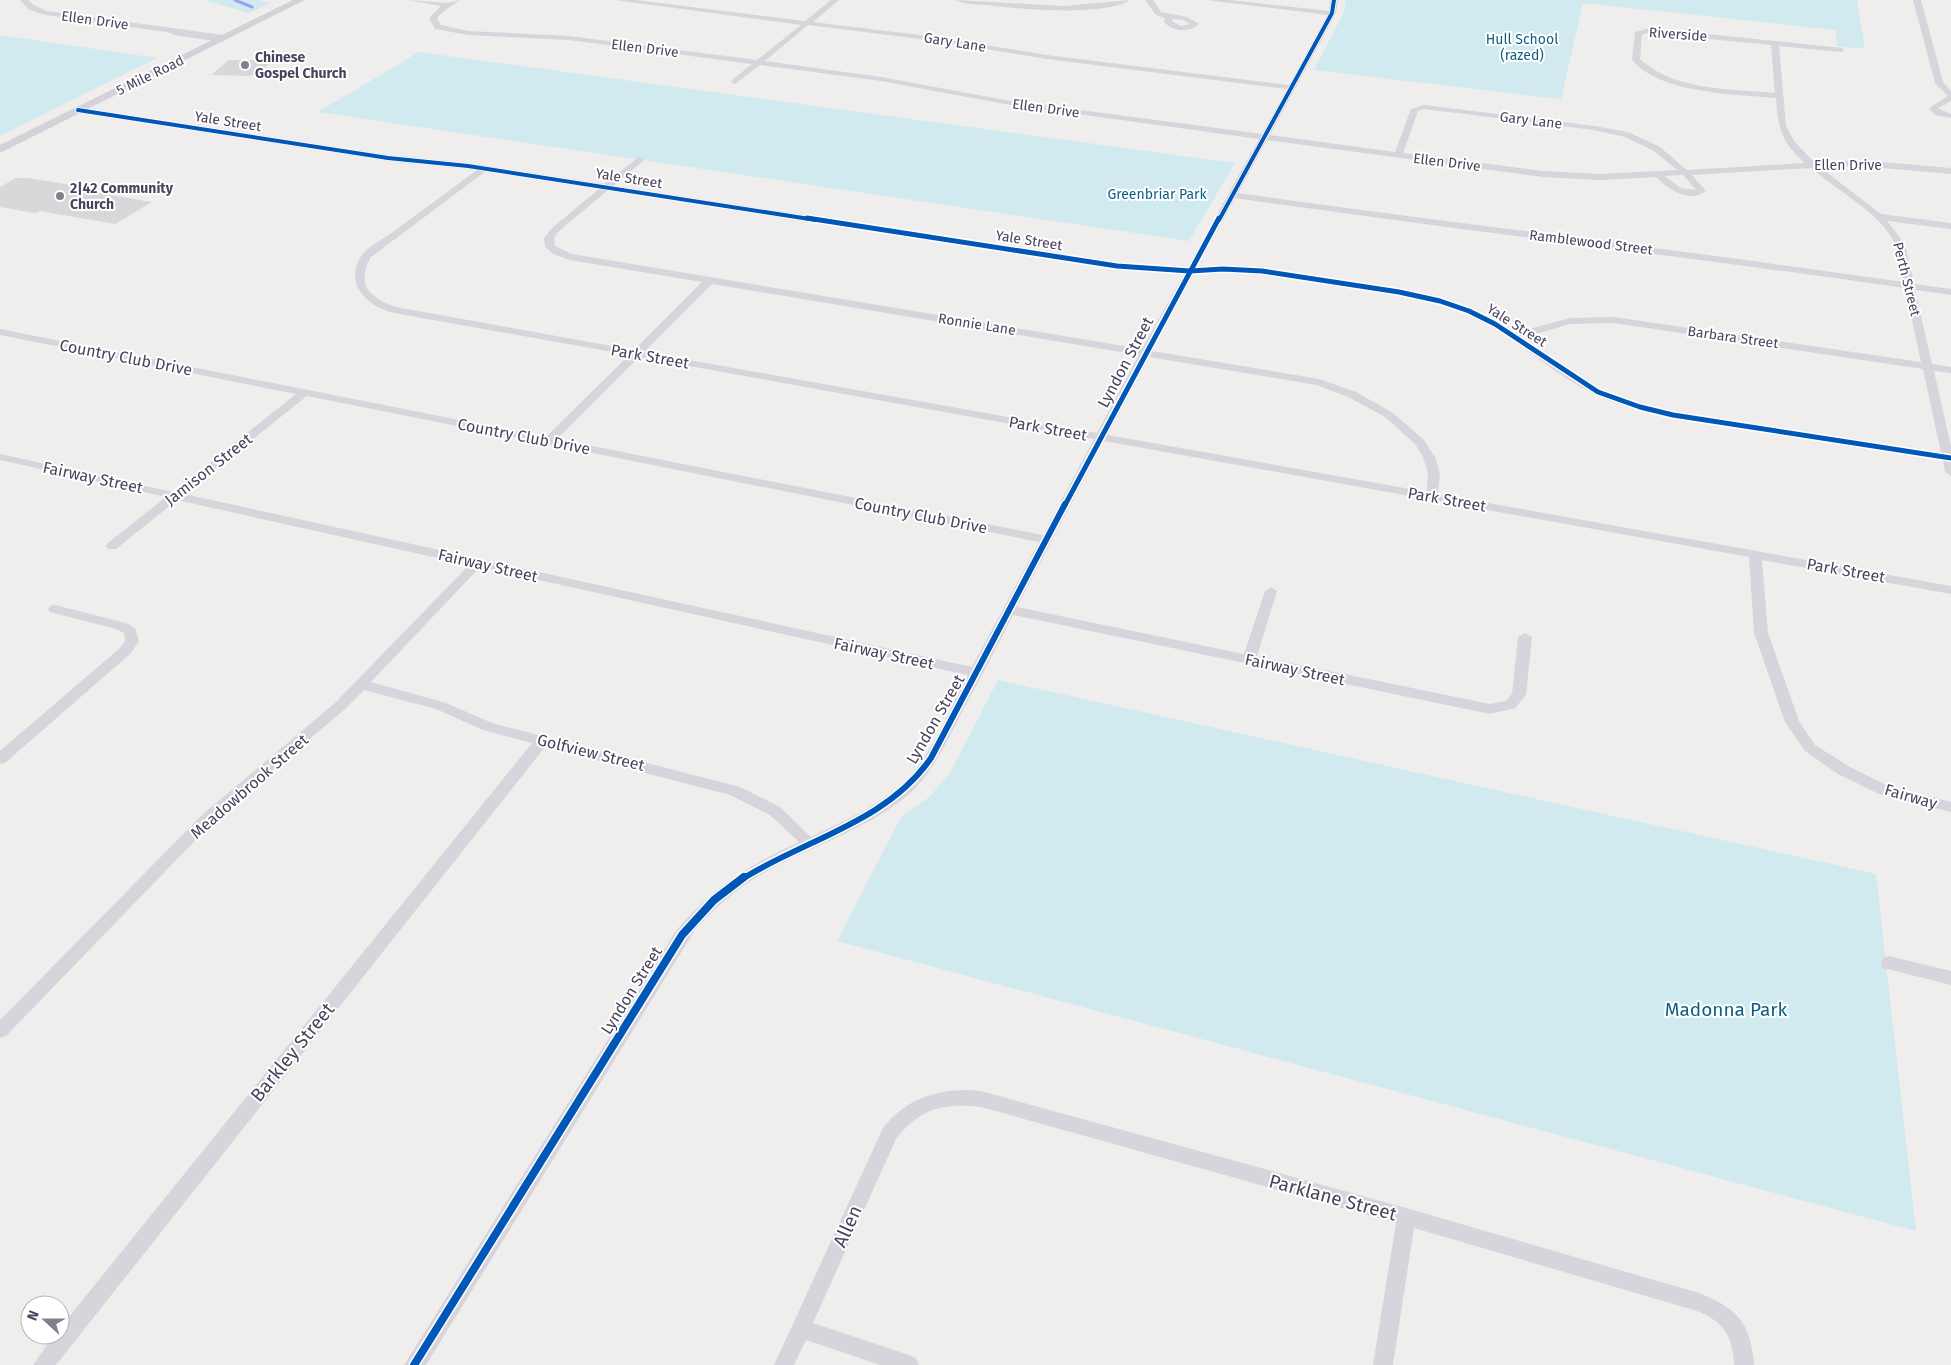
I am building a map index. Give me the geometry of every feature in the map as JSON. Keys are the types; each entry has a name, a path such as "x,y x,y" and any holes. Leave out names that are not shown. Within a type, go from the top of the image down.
{"main road":[{"name":"5 Mile Road","path":"0,150 300,0"}],"street":[{"name":"Ellen Drive","path":"24,0 31,7 50,14 181,30 223,38"},
{"path":"412,0 452,2"},
{"name":"Gary Lane","path":"619,0 936,39 1047,57 1290,87"},
{"path":"735,82 835,0"},
{"path":"960,0 1080,8 1126,0"},
{"path":"993,0 1022,5"},
{"path":"1149,0 1155,10 1169,18"},
{"path":"1210,0 1333,7"},
{"path":"1917,0 1939,82 1951,97 1933,108 1951,116"},
{"name":"Ellen Drive","path":"452,2 433,18 438,26 452,31 569,38 903,82 1005,102 1565,177 1600,178 1814,165 1884,164 1951,171"},
{"name":"Lyndon Street","path":"414,1365 682,935 708,906 733,884 870,813 896,796 916,779 944,737 1146,352 1333,7"},
{"name":"Riverside","path":"1775,43 1646,31 1638,34 1635,57 1638,63 1647,70 1671,80 1700,87 1780,96"},
{"path":"1775,43 1840,50"},
{"name":"Perth Street","path":"1775,43 1785,135 1796,150 1881,217 1900,244 1951,472"},
{"name":"Gary Lane","path":"1398,156 1415,110 1424,107 1618,132 1651,145 1686,173"},
{"name":"Yale Street","path":"78,110 388,158 484,168 1107,264 1190,271 1230,269 1262,271 1413,295 1469,311 1516,336 1579,381 1609,397 1640,408 1683,417 1949,458"},
{"path":"606,187 639,160"},
{"name":"Park Street","path":"484,168 367,255 358,276 359,285 366,294 394,310 1951,590"},
{"path":"1658,174 1672,189 1678,191 1702,191 1686,173"},
{"name":"Ronnie Lane","path":"606,187 552,233 548,242 550,247 556,252 570,257 1313,381 1357,396 1388,415 1423,448 1434,472 1432,496"},
{"name":"Ramblewood Street","path":"1231,195 1430,223 1675,252 1951,292"},
{"path":"1881,217 1951,226"},
{"path":"549,441 710,280"},
{"name":"Barbara Street","path":"1516,336 1570,321 1614,320 1951,370"},
{"name":"Country Club Drive","path":"0,332 1047,540"},
{"name":"Jamison Street","path":"112,546 305,392"},
{"name":"Fairway Street","path":"0,457 977,674"},
{"name":"Fairway","path":"1755,554 1760,633 1792,722 1810,748 1843,770 1871,784 1900,796 1951,807"},
{"name":"Meadowbrook Street","path":"0,1031 209,817 309,734 477,563"},
{"path":"1249,659 1271,591"},
{"path":"0,759 126,650 132,636 130,631 121,626 55,609"},
{"name":"Fairway Street","path":"1010,610 1497,709 1510,705 1519,695 1525,637"},
{"name":"Golfview Street","path":"360,684 441,706 488,727 735,790 775,811 796,829 809,844"},
{"name":"Barkley Street","path":"43,1365 542,740"},
{"path":"1889,964 1951,978"},
{"name":"Parklane Street","path":"927,1102 959,1096 981,1099 1406,1217 1698,1302 1715,1309 1733,1323 1741,1338 1744,1365"},
{"name":"Allen","path":"784,1365 888,1134 898,1121 911,1110 927,1102"},
{"path":"1383,1365 1406,1217"},
{"path":"800,1328 909,1365"}],"green space":[{"path":"204,0 256,0 271,3 249,13"},
{"name":"Hull School (razed)","path":"1346,0 1857,0 1865,49 1838,46 1835,30 1583,3 1561,99 1314,70 1344,12"},
{"path":"0,35 157,58 0,136"},
{"name":"Greenbriar Park","path":"419,52 1235,163 1189,241 318,112"},
{"name":"Madonna Park","path":"998,680 1876,874 1916,1231 837,941 901,817 928,798 949,775"}],"building":[{"name":"Chinese Gospel Church","path":"229,60 267,60 266,62 271,62 258,74 250,76 211,75"},
{"name":"2|42 Community Church","path":"16,178 28,178 91,188 87,191 152,202 115,224 40,211 35,213 0,207 0,187"}],"waterway":[{"path":"235,0 252,7"}],"cycle path":[{"path":"414,1365 690,925 714,900 743,878 773,861 879,809 915,780 931,758 1146,352 1323,30 1332,13 1334,0"},
{"path":"78,110 388,158 468,166 1117,266 1190,271 1223,269 1262,271 1399,292 1440,301 1469,311 1495,324 1598,392 1640,407 1673,415 1951,458"}],"place":[{"name":"Chinese Gospel Church","path":"245,65"},
{"name":"2|42 Community Church","path":"60,196"}]}
